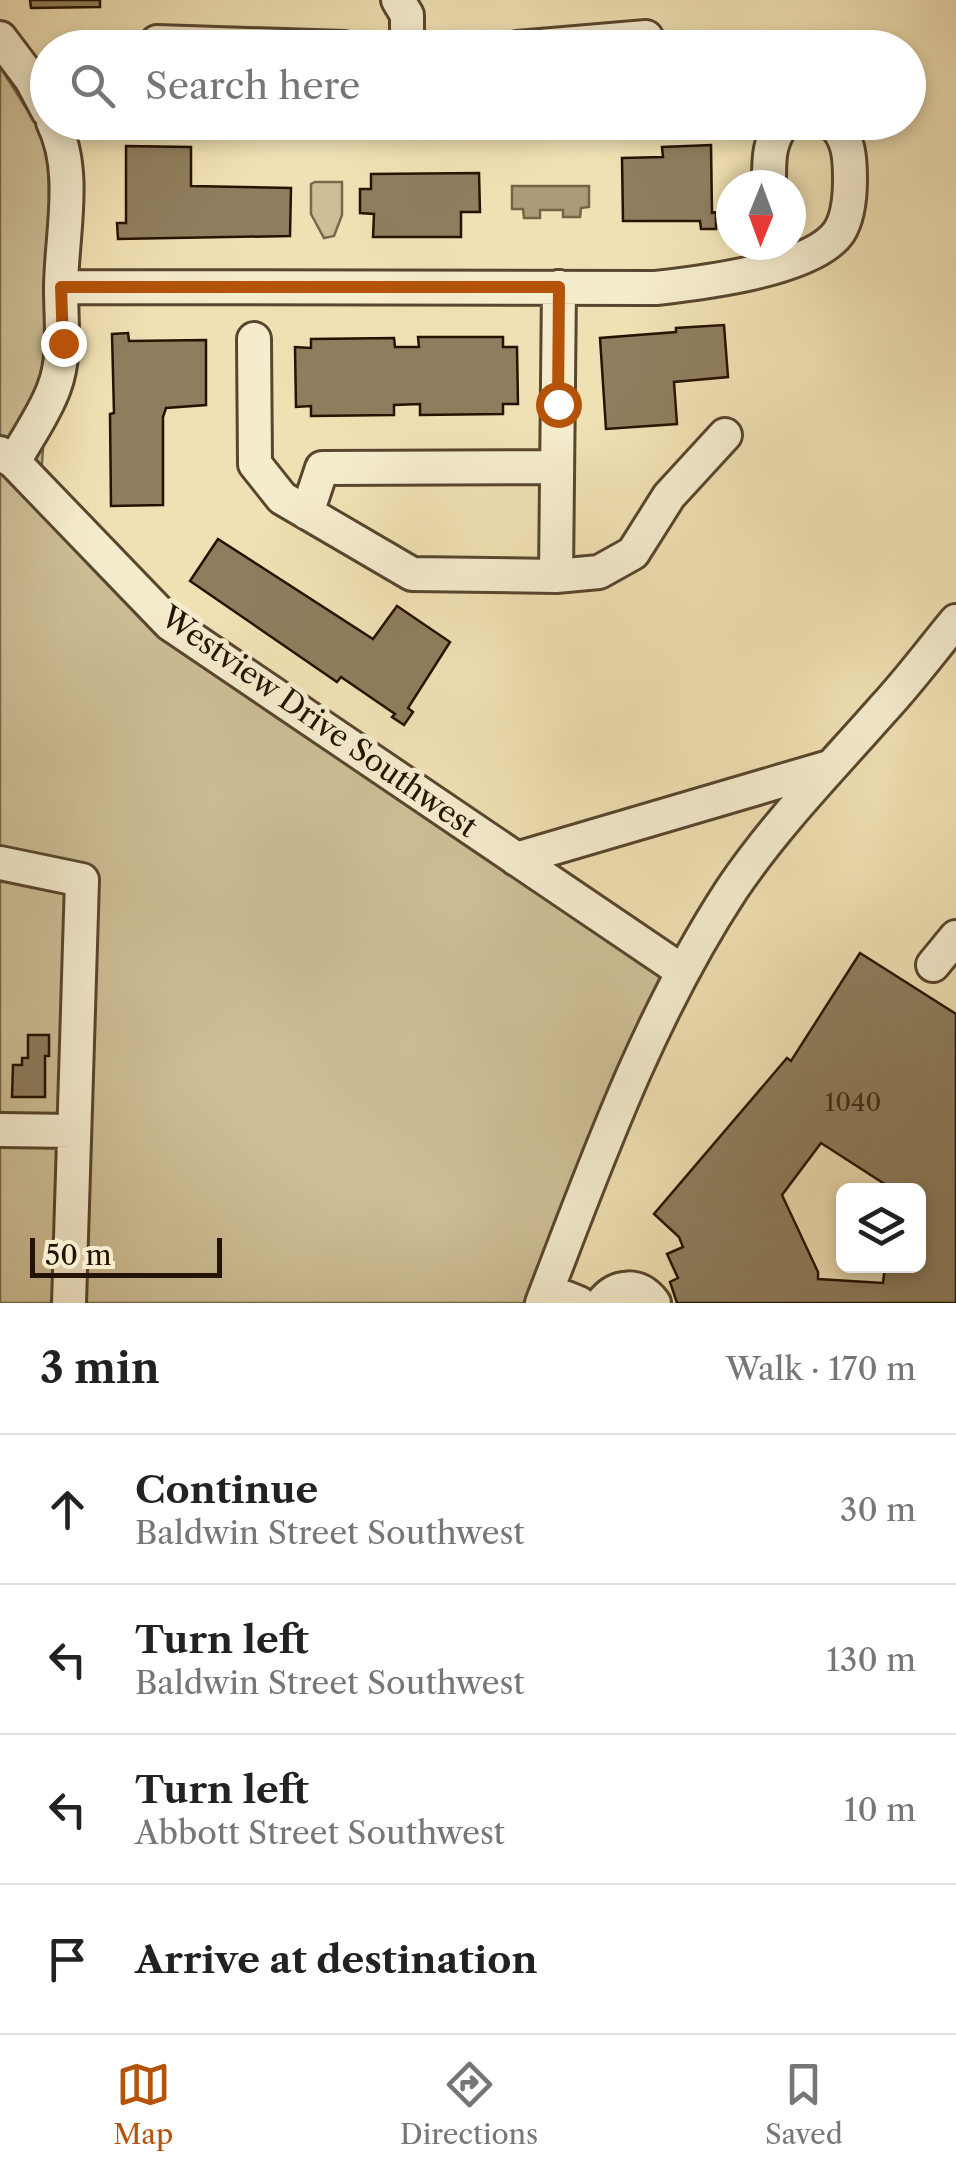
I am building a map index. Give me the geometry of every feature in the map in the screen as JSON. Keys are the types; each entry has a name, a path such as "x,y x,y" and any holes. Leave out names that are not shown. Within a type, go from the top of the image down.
{"street":[{"path":"0,38 30,76"},
{"path":"7,458 54,388 63,343 61,287 66,189 60,140"},
{"path":"768,170 772,140"},
{"path":"806,254 816,254 841,229 848,204 846,140"},
{"path":"61,287 686,285 759,260"},
{"path":"556,576 559,287"},
{"path":"254,339 254,464 282,498 412,574 556,576 599,572 634,554 668,496 725,435"},
{"name":"Westview Drive Southwest","path":"7,458 170,624 682,971"},
{"path":"308,513 322,468 557,467"},
{"path":"579,1303 545,1296 628,1083 682,971 733,888 789,812 886,706 956,621"},
{"path":"516,859 830,767"},
{"path":"0,863 82,880 69,1303"},
{"path":"933,965 956,937"},
{"path":"0,1130 73,1130"},
{"path":"602,1303 610,1294 629,1287 648,1295 654,1303"}],"shaded area":[{"path":"0,67 30,114 30,140 47,141 53,303 41,478 130,567 229,651 678,954 533,1303 0,1303"},
{"path":"342,182 342,215 334,236 324,238 311,214 311,184"},
{"path":"512,186 589,186 589,207 581,208 580,217 563,217 563,210 540,210 540,218 524,218 523,209 512,209"}],"building":[{"path":"30,0 100,0 100,7 31,8"},
{"path":"711,145 712,213 716,212 716,229 701,229 700,221 623,221 622,158 663,157 662,147"},
{"path":"126,146 191,147 191,186 291,188 290,236 118,239 117,223 126,223"},
{"path":"479,173 480,212 461,212 461,237 373,237 374,214 360,213 360,189 371,189 371,174"},
{"path":"724,325 728,377 674,382 677,424 606,429 600,338"},
{"path":"128,333 129,341 206,340 206,405 166,408 163,417 163,505 111,506 112,334"},
{"path":"418,337 503,337 503,347 517,347 518,404 503,404 503,414 420,415 420,404 394,405 394,415 311,416 311,406 296,407 295,347 311,348 311,339 394,338 395,347 419,347"},
{"path":"218,539 373,639 397,606 450,642 408,708 413,712 404,725 392,717 395,714 341,677 337,682 190,581"},
{"path":"860,953 956,1014 956,1303 677,1303 670,1282 678,1278 667,1254 683,1247 679,1237 654,1214 787,1058 791,1061"},
{"path":"28,1035 49,1035 45,1097 12,1097 13,1065 22,1065 22,1058 28,1058"}],"route":[{"path":"63,343 61,287 559,287 558,404"}]}
